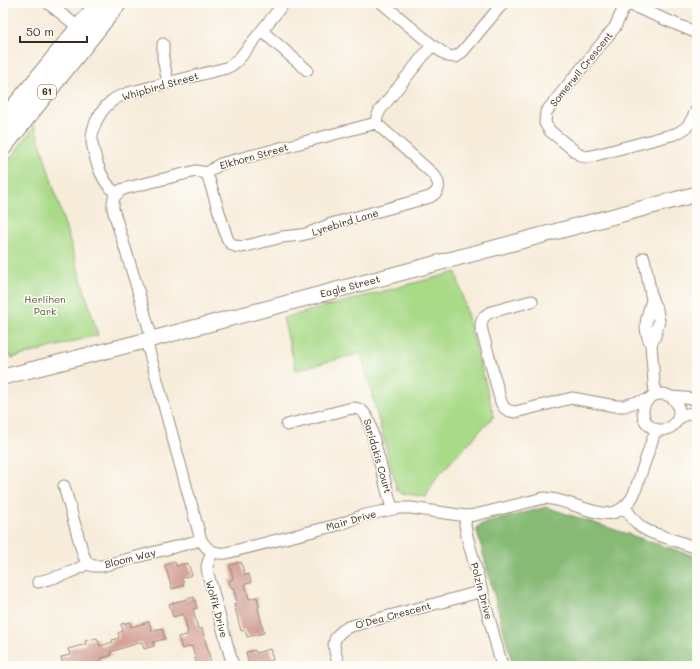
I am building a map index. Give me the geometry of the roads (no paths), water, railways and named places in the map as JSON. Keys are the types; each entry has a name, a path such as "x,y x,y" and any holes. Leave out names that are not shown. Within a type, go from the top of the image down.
{"main road":[{"name":"61","path":"3,147 85,33 99,3"},
{"name":"61","path":"3,121 85,33 118,3"}],"street":[{"path":"48,3 85,33"},
{"name":"Whipbird Street","path":"116,194 101,176 92,141 95,124 100,114 108,104 128,93 226,68 232,65 238,60 284,3"},
{"path":"382,3 432,45 448,56 456,57 463,52 503,3"},
{"path":"626,3 697,33"},
{"name":"Somerwil Crescent","path":"626,3 615,27 546,112 545,123 550,131 581,156 586,157 683,131 689,125 697,109"},
{"path":"262,31 307,70"},
{"path":"163,44 163,58 168,83"},
{"path":"376,123 380,110 432,45"},
{"name":"Lyrebird Lane","path":"207,173 227,238 230,243 235,246 242,247 282,237 305,234 331,224 430,197 436,193 438,181 434,175 376,123"},
{"name":"Elkhorn Street","path":"116,194 126,188 196,171 207,173 220,164 376,123"},
{"path":"116,194 113,209 137,286 148,340 201,540 207,548 212,551"},
{"name":"Eagle Street","path":"3,377 697,194"},
{"path":"644,258 652,300 657,310 659,321 652,344 652,398 644,406 643,411 645,419 649,425 656,430 663,430 673,426 682,416 697,413"},
{"path":"532,301 486,314 481,322 501,402 506,410 515,412 572,398 608,406 625,406 664,394 671,397 697,399"},
{"path":"671,397 679,407 678,419"},
{"path":"625,406 645,419"},
{"name":"Saridakis Court","path":"287,425 352,408 362,410 369,421 392,509"},
{"path":"656,430 634,494 631,501 625,507 633,519 641,527 650,532 697,548"},
{"path":"38,582 72,572 81,568 87,563 82,554 64,486"},
{"name":"Mair Drive","path":"212,551 226,553 342,524 361,516 404,507 466,516 544,498 560,500 602,514 610,513 625,507"},
{"name":"Polzin Drive","path":"466,516 465,525 467,536 502,666"},
{"name":"Bloom Way","path":"87,563 93,566 102,566 201,540"},
{"name":"Wolfik Drive","path":"212,551 207,566 208,574 233,666"},
{"name":"O'Dea Crescent","path":"340,666 334,645 335,636 340,631 348,627 482,591"}],"park label":[{"name":"Herlihen Park","path":"45,304"}]}
